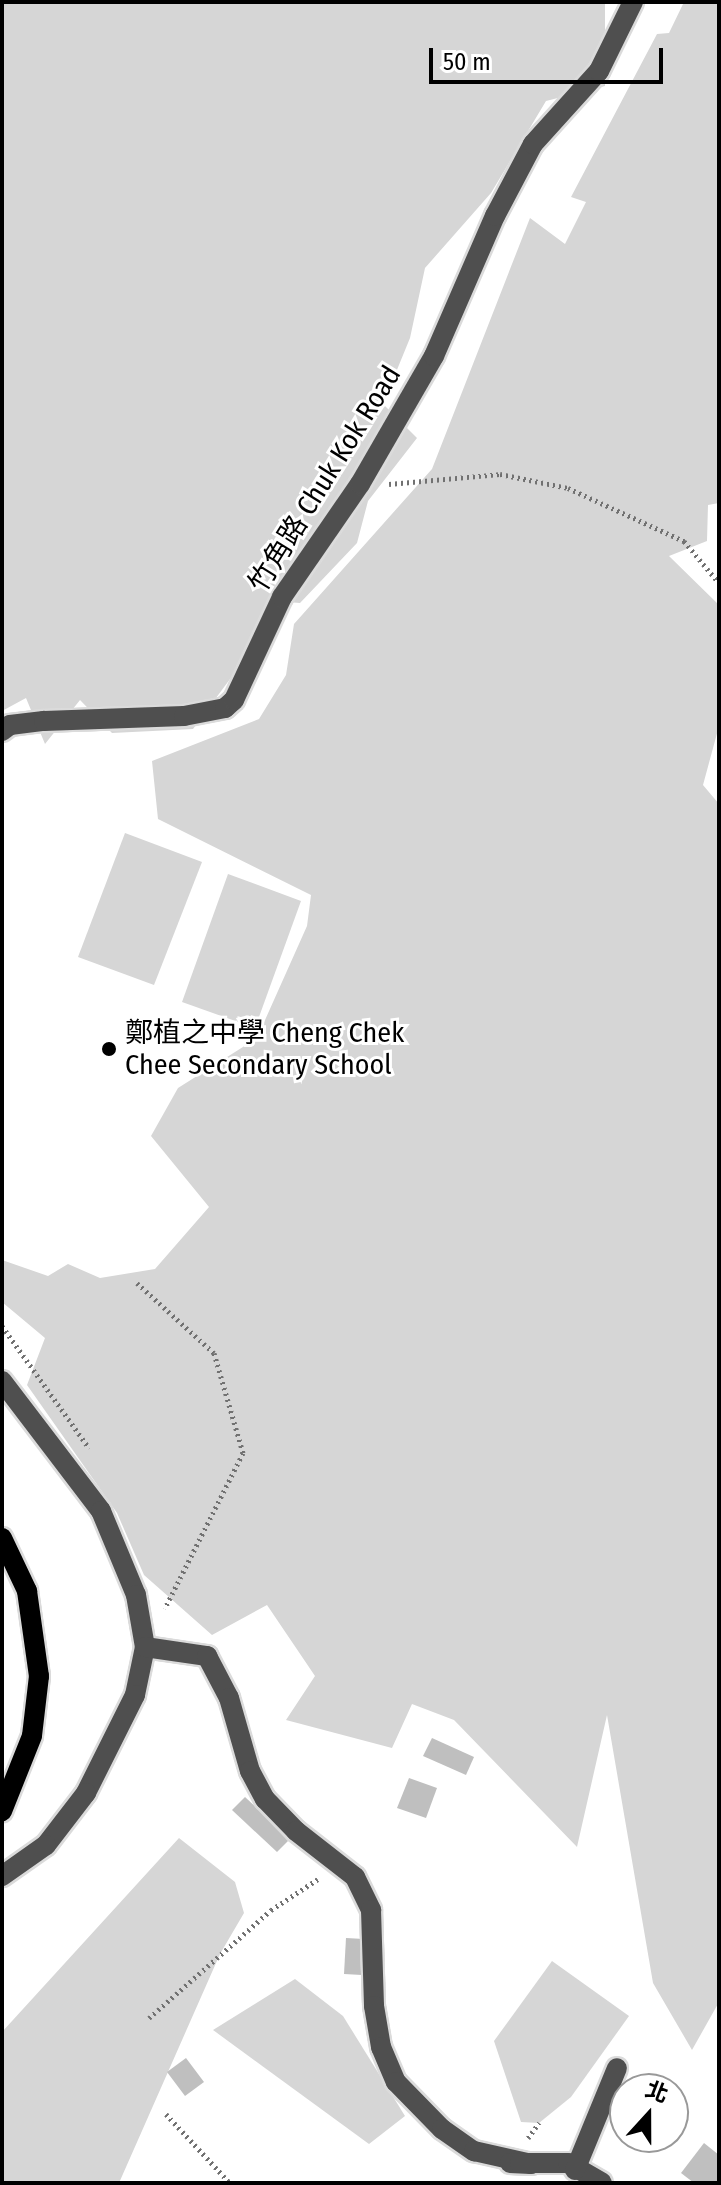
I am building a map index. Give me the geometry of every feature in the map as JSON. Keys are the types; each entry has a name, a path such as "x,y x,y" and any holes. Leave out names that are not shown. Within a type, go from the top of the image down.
{"main road":[{"path":"2,1538 33,1616 37,1708 24,1761 2,1811"}],"street":[{"name":"竹角路 Chuk Kok Road","path":"2,731 10,725 44,721 184,716 225,708 242,688 282,597 360,484 434,356 495,216 533,144 599,71 633,2"},
{"path":"2,1381 101,1511 136,1595 145,1647 135,1695 86,1793 46,1845 2,1876"},
{"path":"145,1647 207,1656 229,1698 250,1771 265,1799 296,1831 355,1877 371,1910 376,1945 373,1995 390,2073 410,2099 462,2144 510,2163 568,2163 575,2170 602,2183"},
{"path":"575,2170 617,2068"}],"path":[{"path":"360,484 500,474 568,488 684,541 719,583"},
{"path":"137,1283 214,1353 243,1453 157,1624"},
{"path":"149,2018 282,1902 329,1875 355,1877"},
{"path":"166,2114 230,2183"}],"shaded area":[{"path":"2,2 605,2 605,86 546,101 491,193 425,268 410,338 383,404 417,438 368,501 357,543 300,603 287,602 193,729 112,733 80,700 45,744 26,698 2,711"},
{"path":"684,2 719,2 719,503 708,505 707,541 669,556 719,605 719,726 703,785 719,804 719,2002 692,2050 653,1983 607,1715 577,1847 454,1720 412,1704 392,1748 286,1720 315,1676 267,1605 212,1635 144,1575 117,1513 27,1385 45,1338 2,1302 2,1260 48,1276 68,1264 100,1278 155,1269 209,1207 151,1136 178,1088 257,1038 307,926 311,895 158,819 152,761 259,719 286,675 294,624 432,469 530,218 565,244 586,202 571,197 657,34 669,33"},
{"path":"125,833 202,862 154,985 78,957"},
{"path":"228,874 301,901 255,1028 182,1002"},
{"path":"179,1838 235,1882 244,1913 220,1954 119,2183 2,2183 2,2032"},
{"path":"552,1961 629,2016 571,2097 539,2123 521,2122 494,2041"},
{"path":"295,1979 343,2016 405,2116 369,2144 213,2030"}],"building":[{"path":"432,1738 474,1757 466,1775 423,1756"},
{"path":"409,1778 437,1788 426,1818 397,1808"},
{"path":"245,1797 290,1839 277,1852 232,1810"},
{"path":"346,1938 364,1939 362,1975 344,1974"},
{"path":"186,2058 204,2082 185,2096 167,2072"},
{"path":"704,2143 719,2155 719,2183 694,2183 681,2173"}],"place":[{"name":"鄭植之中學 Cheng Chek Chee Secondary School","path":"109,1049"}]}
